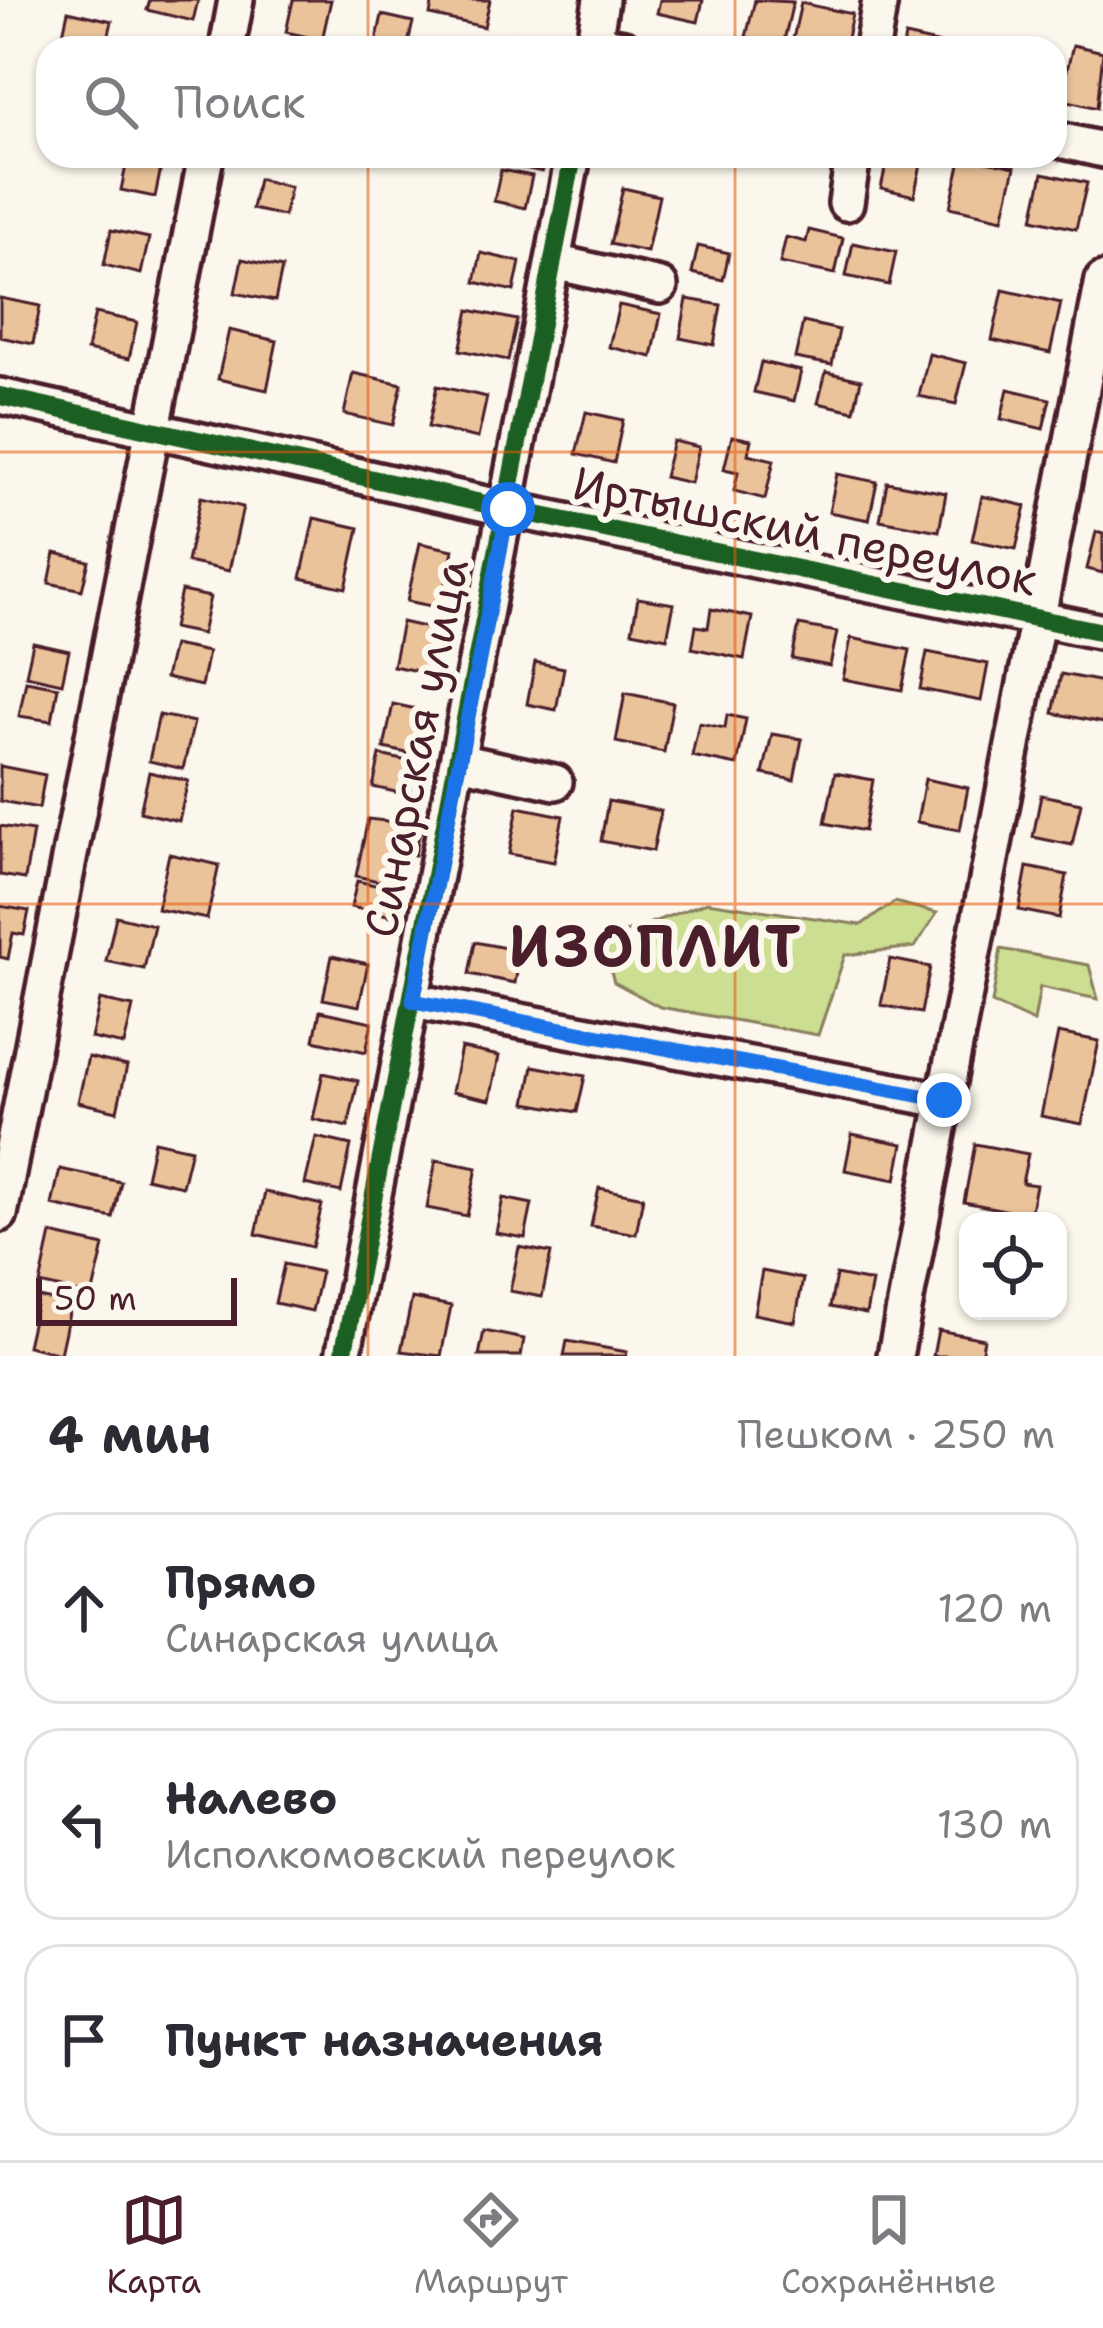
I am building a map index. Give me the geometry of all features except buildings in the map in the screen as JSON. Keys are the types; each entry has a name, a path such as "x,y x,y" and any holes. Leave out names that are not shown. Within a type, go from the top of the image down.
{"street":[{"path":"229,36 236,0"},
{"path":"601,0 603,36"},
{"path":"874,36 880,0"},
{"path":"1067,142 1103,150"},
{"path":"0,1214 204,168"},
{"name":"Синарская улица","path":"343,1356 571,168"},
{"path":"845,203 852,168"},
{"path":"554,262 661,286"},
{"path":"895,1356 1103,280"},
{"name":"Иртышский переулок","path":"0,396 508,509 1103,632"},
{"path":"459,760 555,782"},
{"path":"413,1001 944,1100"}],"green space":[{"path":"707,902 861,925 895,902 937,913 915,947 845,955 818,1035 660,1007 614,982 602,941"},
{"path":"1001,949 1089,965 1098,999 1040,987 1034,1022 992,1003"}],"cycle path":[{"path":"343,1356 571,168"},
{"path":"0,396 508,509 1103,632"}],"district":[{"name":"ИЗОПЛИТ","path":"656,946"}],"route":[{"path":"508,509 413,1001 944,1100"}]}
